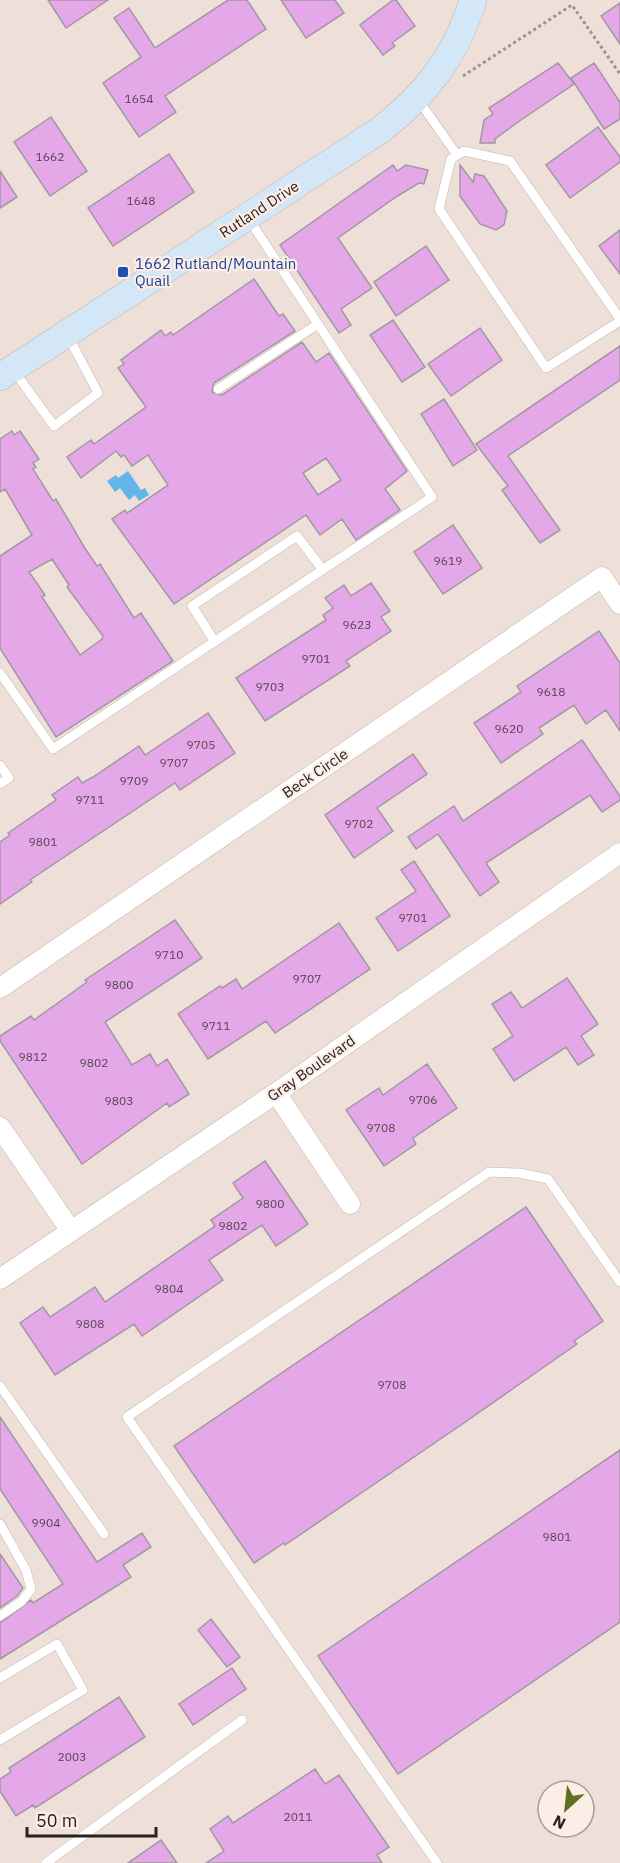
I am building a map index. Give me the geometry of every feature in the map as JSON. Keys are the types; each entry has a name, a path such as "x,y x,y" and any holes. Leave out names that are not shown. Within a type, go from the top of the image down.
{"street":[{"name":"Rutland Drive","path":"6,373 379,131 417,99 443,66 457,42 473,0"},
{"name":"Beck Circle","path":"0,988 602,577 618,594"},
{"name":"Gray Boulevard","path":"0,1279 276,1093 620,853"},
{"path":"276,1093 350,1204"},
{"path":"0,1127 71,1231"}],"lane":[{"path":"417,99 457,155"},
{"path":"464,151 510,161 620,320 546,368 439,209 451,159 457,155 464,151"},
{"path":"0,673 53,749 432,497 247,217"},
{"path":"218,389 318,324"},
{"path":"6,373 54,426 98,393 67,334"},
{"path":"215,642 192,606 297,536 324,570"},
{"path":"0,765 9,778 0,784"},
{"path":"437,1863 127,1417 489,1172 519,1173 548,1179 620,1282"},
{"path":"0,1386 104,1534"},
{"path":"0,1524 26,1570 31,1589 22,1601 0,1617"},
{"path":"0,1678 57,1644 83,1690 0,1740"},
{"path":"46,1863 242,1720"}],"path":[{"path":"463,76 572,5 620,74"}],"water":[{"path":"128,471 141,490 145,488 149,495 139,501 135,495 129,500 120,488 115,492 107,481 116,475 118,478"}],"building":[{"path":"48,0 108,0 66,28"},
{"path":"228,0 247,0 266,29 165,96 176,112 139,137 103,83 141,57 114,18 129,8 155,48"},
{"path":"281,0 335,0 344,13 306,38"},
{"path":"396,0 415,26 392,43 395,46 383,55 360,25"},
{"path":"620,3 620,44 601,16"},
{"path":"558,63 574,84 495,139 495,143 480,143 484,120 493,114 489,108"},
{"path":"594,63 620,102 620,119 604,129 571,78"},
{"path":"51,117 87,171 50,196 14,142"},
{"path":"598,127 620,157 620,162 570,198 546,165"},
{"path":"169,154 194,192 113,246 88,208"},
{"path":"393,165 397,171 406,165 428,170 424,184 419,183 396,197 338,238 372,288 341,309 351,325 339,333 280,245"},
{"path":"460,165 473,182 475,174 484,176 507,211 504,225 496,230 480,224 460,196"},
{"path":"0,171 17,197 0,208"},
{"path":"620,230 620,274 599,246"},
{"path":"426,246 449,280 396,316 374,282"},
{"path":"254,279 279,316 283,314 295,331 214,383 212,392 222,395 302,342 316,362 329,353 407,471 385,489 400,510 356,540 342,519 320,535 306,515 174,604 112,519 125,510 127,513 168,485 148,455 132,466 124,455 121,457 116,451 81,478 67,457 91,440 94,444 146,407 118,368 124,364 121,360 161,330 165,336 171,332 173,335","holes":["326,458 341,480 318,495 303,473"]},
{"path":"393,320 425,367 402,382 370,335"},
{"path":"480,328 502,360 451,396 428,364"},
{"path":"620,346 620,380 508,456 560,530 540,543 502,490 508,486 476,444"},
{"path":"444,399 477,450 453,466 421,414"},
{"path":"12,431 14,435 20,431 39,459 33,463 36,467 33,469 53,501 56,499 86,550 97,566 100,564 134,618 141,613 173,661 56,737 0,648 0,556 32,535 5,489 0,492 0,439","holes":["52,559 69,585 67,587 103,636 80,655 42,597 45,595 29,572"]},
{"path":"453,525 482,568 443,594 414,552"},
{"path":"371,583 390,611 381,617 391,631 346,661 350,666 265,721 236,678 326,620 323,615 333,608 325,598 344,585 351,596"},
{"path":"599,631 620,663 620,731 606,710 586,724 574,705 539,728 543,734 501,763 474,723 521,692 517,686"},
{"path":"208,713 235,753 180,790 175,783 30,880 32,882 0,904 0,842 10,835 8,833 56,800 52,795 78,777 82,783 139,746 145,755"},
{"path":"582,740 620,796 620,800 602,812 590,795 486,863 499,882 480,896 438,834 416,849 408,837 454,806 463,821"},
{"path":"413,754 427,774 377,808 393,831 354,858 325,815"},
{"path":"414,861 450,916 398,951 376,918 416,891 401,870"},
{"path":"175,920 202,958 105,1022 132,1065 150,1054 157,1066 167,1059 189,1094 169,1107 167,1103 82,1164 0,1041 0,1036 31,1016 34,1020 87,982 85,980"},
{"path":"339,923 370,969 275,1033 266,1021 208,1059 178,1014 220,986 222,988 236,979 242,989"},
{"path":"567,978 598,1024 581,1036 594,1055 578,1065 566,1047 514,1081 493,1049 513,1036 492,1004 511,992 522,1008"},
{"path":"427,1064 457,1108 413,1138 416,1144 384,1166 346,1110 379,1088 383,1095"},
{"path":"265,1161 308,1224 276,1246 262,1225 209,1260 223,1280 142,1336 134,1324 55,1375 20,1323 43,1307 50,1317 95,1287 105,1302 215,1226 211,1220 243,1198 233,1183"},
{"path":"526,1207 603,1321 574,1341 577,1344 461,1425 285,1545 284,1543 254,1563 174,1446"},
{"path":"0,1417 97,1562 142,1533 151,1547 123,1565 131,1577 0,1659 0,1623 31,1600 33,1603 63,1584 0,1489"},
{"path":"620,1450 620,1622 398,1774 318,1656"},
{"path":"0,1554 23,1588 17,1596 0,1608"},
{"path":"211,1619 240,1657 227,1667 198,1630"},
{"path":"232,1668 246,1689 193,1725 179,1704"},
{"path":"119,1697 145,1737 35,1808 33,1805 16,1816 0,1791 0,1779 11,1772 9,1768"},
{"path":"315,1769 325,1784 339,1775 389,1847 377,1855 382,1863 206,1863 224,1851 210,1829 228,1816 233,1823"},
{"path":"161,1840 177,1863 128,1863"}],"place":[{"name":"1662 Rutland/Mountain Quail","path":"123,272"}]}
